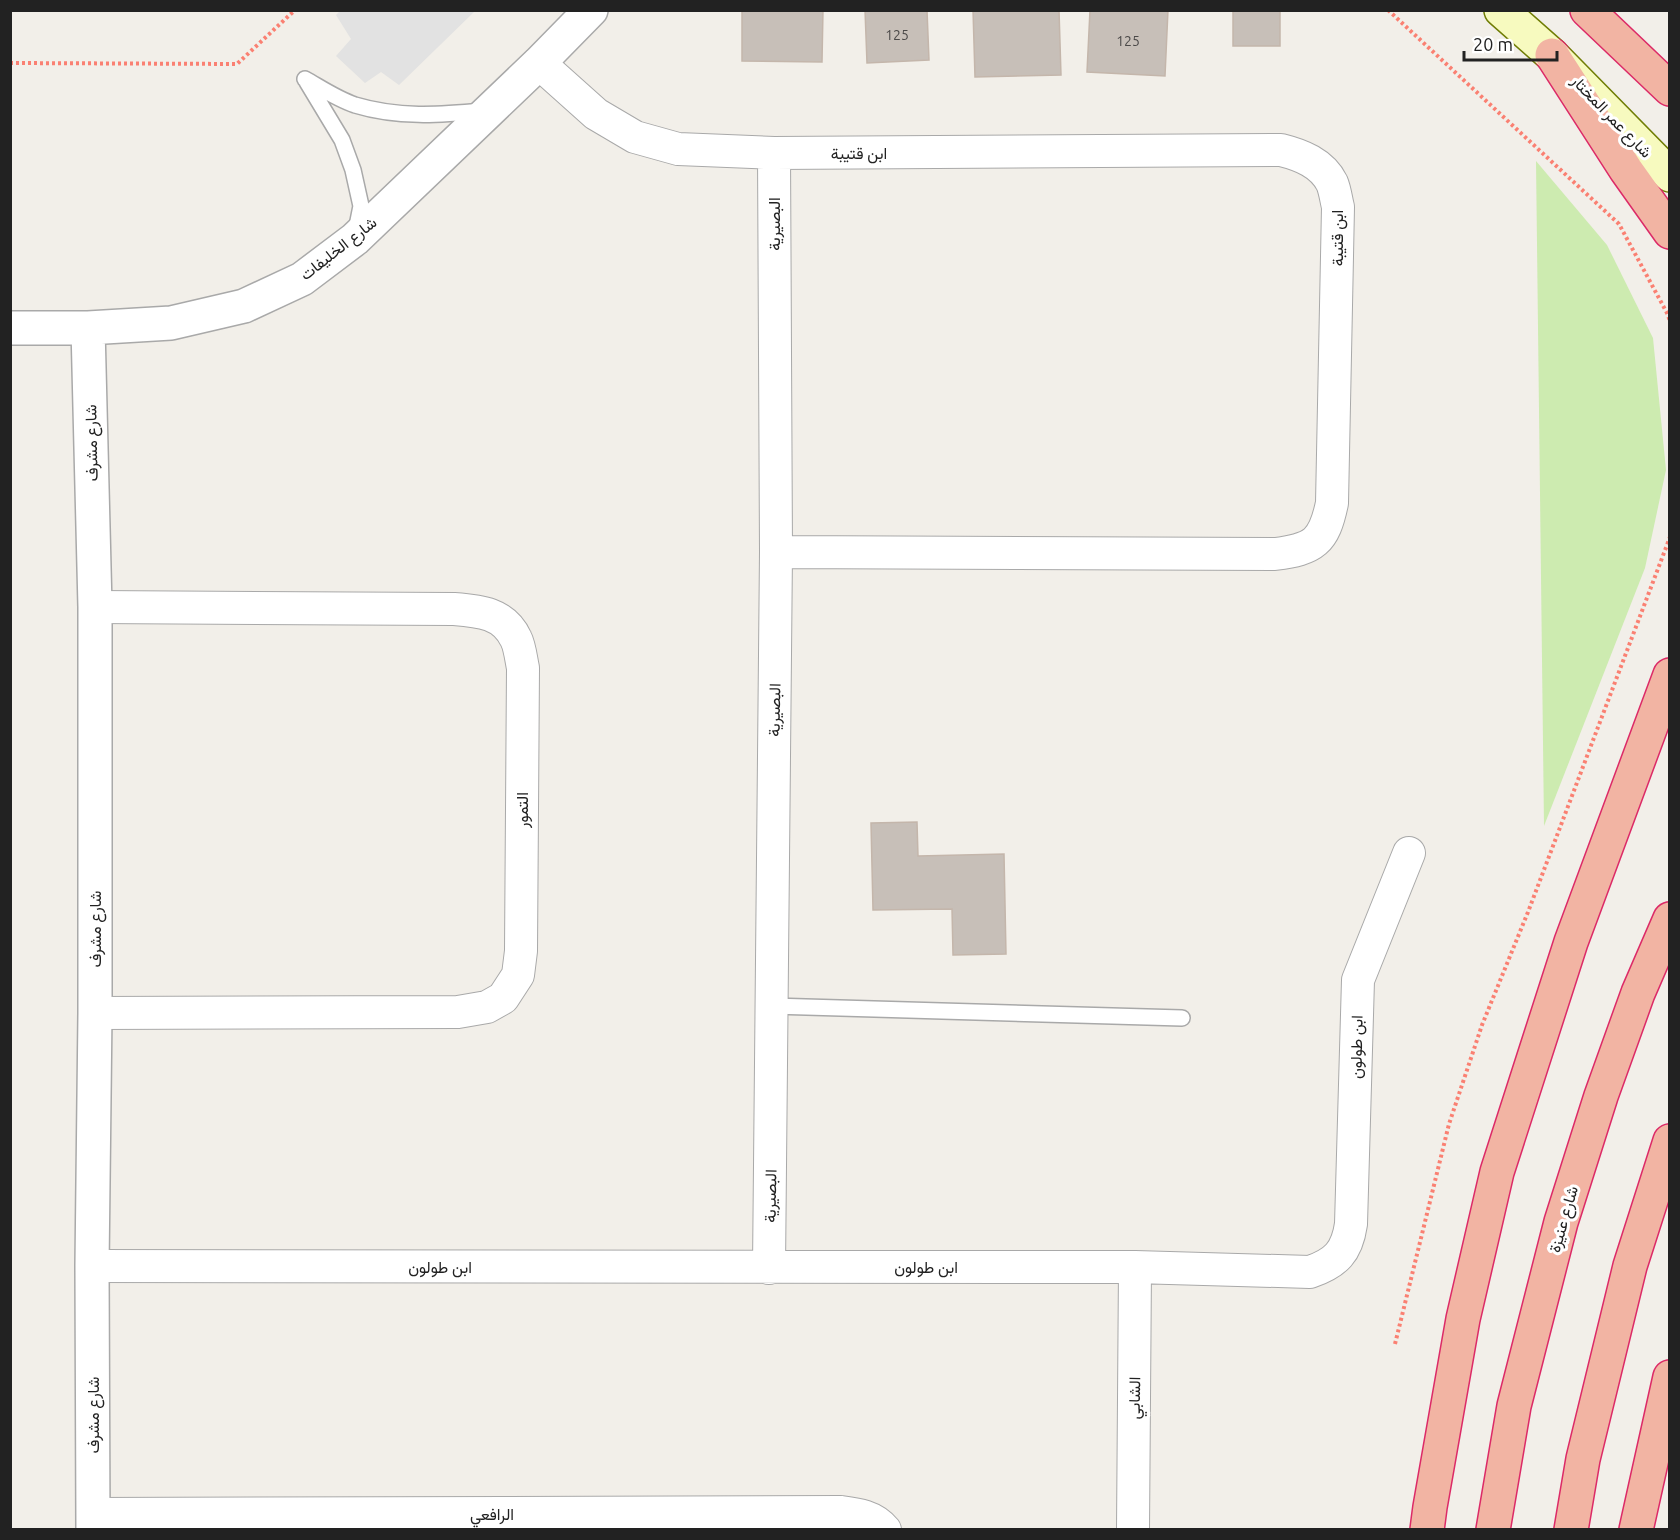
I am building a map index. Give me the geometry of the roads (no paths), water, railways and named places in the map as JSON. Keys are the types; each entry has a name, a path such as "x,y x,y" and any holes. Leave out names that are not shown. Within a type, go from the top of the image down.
{"highway":[{"path":"1587,10 1670,89"},
{"path":"1552,55 1626,170 1670,232"},
{"path":"1427,1530 1463,1319 1497,1172 1571,942 1670,675"},
{"name":"شارع عنيزة","path":"1493,1530 1514,1406 1561,1222 1601,1096 1638,993 1670,919"},
{"path":"1571,1530 1583,1459 1630,1266 1670,1141"},
{"path":"1636,1530 1670,1377"}],"main road":[{"name":"شارع عمر المختار","path":"1501,10 1552,55 1670,175"}],"street":[{"name":"شارع الخليفات","path":"10,328 88,328 171,323 244,306 302,279 355,239 540,63 591,10"},
{"name":"ابن قتيبة","path":"540,63 596,114 635,137 678,149 774,153 1281,150 1301,155 1318,166 1332,183 1338,207 1332,502 1328,524 1315,543 1298,551 1275,554 776,552"},
{"name":"البصيرية","path":"769,1268 776,552 774,153"},
{"name":"شارع مشرف","path":"88,328 95,607 93,1522"},
{"name":"التمور","path":"95,607 454,609 483,612 505,623 517,640 523,668 521,951 518,975 503,998 487,1008 458,1012 95,1013"},
{"name":"ابن طولون","path":"92,1266 1135,1267 1310,1272 1325,1267 1337,1258 1350,1237 1358,980 1410,853"},
{"name":"الشابي","path":"1133,1530 1135,1267"},
{"name":"الرافعي","path":"93,1522 341,1522 841,1512 864,1515 883,1526 885,1530"}],"lane":[{"path":"355,239 361,206 353,170 342,140 305,79 353,104 394,114 438,115 489,110"},
{"path":"772,1006 1182,1018"}]}
